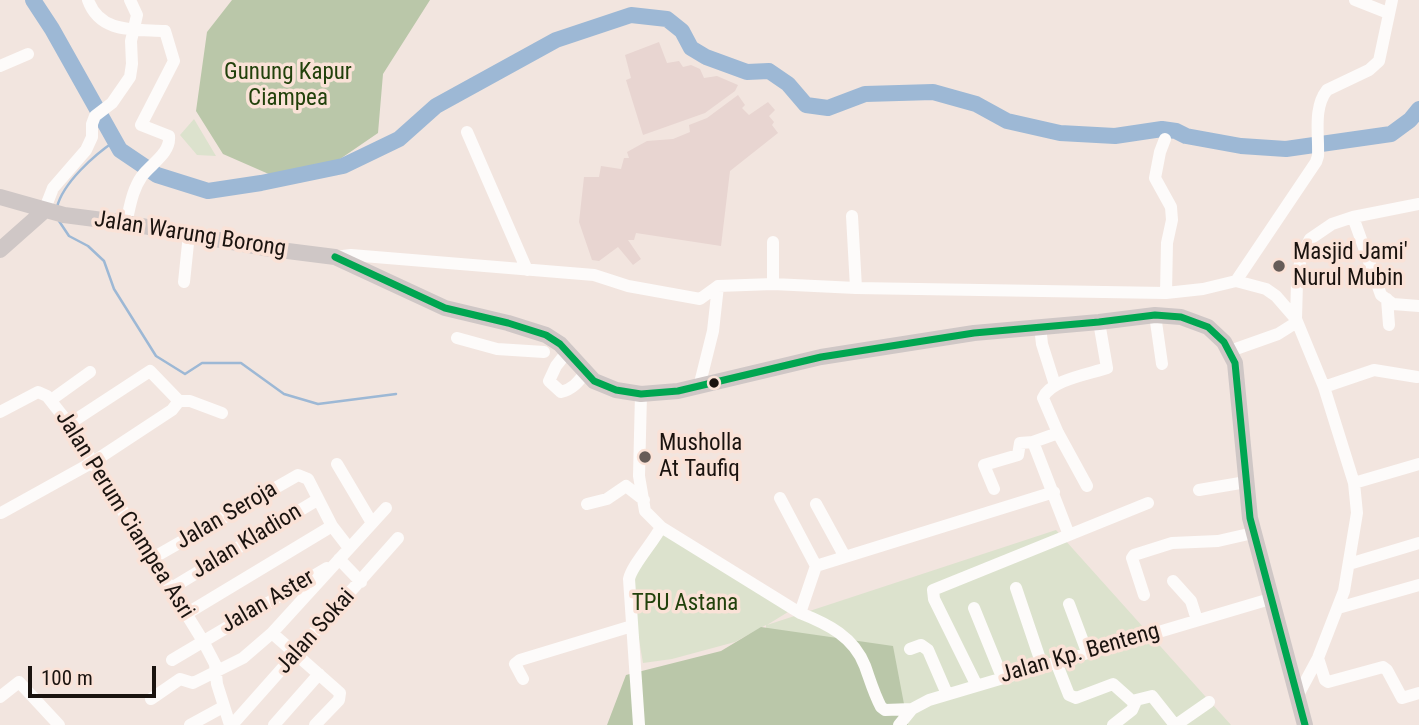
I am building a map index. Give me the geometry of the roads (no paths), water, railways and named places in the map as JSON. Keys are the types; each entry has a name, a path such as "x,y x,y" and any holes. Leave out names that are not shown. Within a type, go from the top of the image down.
{"main road":[{"name":"Jalan Warung Borong","path":"0,197 64,215 335,257 445,308 546,335"},
{"path":"0,250 44,211"},
{"path":"546,335 567,352 594,381 641,394 660,394 821,357 974,333 1098,323 1155,315 1181,317 1208,327 1230,351 1238,380 1253,533 1305,725"}],"street":[{"path":"88,0 92,12 108,26 165,31 174,61 141,125 169,136 169,145 133,191 126,223"},
{"path":"44,211 53,188 86,150 93,137 92,124 95,116 112,103 130,77 131,41 138,15 130,0"},
{"path":"1236,281 1313,168 1318,156 1318,107 1323,96 1327,90 1369,70 1379,61 1390,6 1355,0"},
{"path":"0,66 28,54"},
{"path":"467,132 527,270"},
{"path":"1165,139 1155,178 1171,207 1166,293"},
{"path":"1297,321 1297,282 1305,247 1317,233 1332,224 1353,217 1419,204"},
{"path":"852,216 856,288"},
{"path":"1353,217 1381,295 1393,304 1419,306"},
{"path":"184,282 190,234"},
{"path":"773,242 773,284"},
{"path":"335,257 351,255 594,275 628,286 700,299 718,286 773,284 1166,293 1203,289 1236,281 1266,289 1276,296 1297,321 1324,387 1354,483 1357,513 1349,565 1338,608 1318,658 1297,697"},
{"path":"699,387 713,331 718,286"},
{"path":"1387,299 1389,325"},
{"path":"1155,315 1162,364"},
{"path":"1230,351 1279,334 1297,321"},
{"path":"1087,486 1058,433 1043,398 1055,385 1111,367 1098,323"},
{"path":"1040,326 1042,344 1055,385"},
{"path":"457,338 497,349 542,356 546,335"},
{"path":"567,352 549,381 561,392 577,385 586,372"},
{"path":"1324,387 1374,370 1417,377"},
{"path":"69,424 150,371 180,401 190,401 222,413"},
{"path":"51,400 90,372"},
{"name":"Jalan Perum Ciampea Asri","path":"0,412 34,392 43,393 69,424 151,559 173,587 203,641 217,672 223,707 231,725"},
{"path":"641,394 639,476 645,511 661,527 800,613 822,621 849,640 856,648 881,707 885,710 912,709"},
{"path":"1,513 93,462 172,410 180,401"},
{"path":"995,489 984,465 1018,455 1020,443 1033,442 1058,433"},
{"path":"1033,442 1069,535"},
{"path":"337,464 372,523"},
{"path":"1354,483 1419,464"},
{"name":"Jalan Seroja","path":"151,559 298,475 308,479 317,500"},
{"path":"1199,490 1246,482"},
{"path":"587,504 607,499 626,486 643,500"},
{"path":"816,566 1054,492"},
{"path":"780,498 816,566 800,613"},
{"path":"317,500 349,548"},
{"name":"Jalan Kladion","path":"173,587 317,500"},
{"path":"976,684 934,599 933,590 1148,503"},
{"path":"816,504 845,557"},
{"path":"151,699 180,679 191,684 247,655 272,633 386,508"},
{"path":"186,614 332,526"},
{"path":"639,725 629,579 631,569 653,543 661,527"},
{"path":"1144,595 1132,558 1134,555 1172,543 1218,541 1253,533"},
{"name":"Jalan Sokai","path":"231,725 361,582 397,537"},
{"path":"1349,565 1419,543"},
{"path":"337,562 361,582"},
{"name":"Jalan Aster","path":"172,660 337,562"},
{"path":"1173,581 1191,601 1198,620"},
{"path":"1338,608 1419,585"},
{"path":"1016,588 1042,665"},
{"name":"Jalan Kp. Benteng","path":"899,725 912,709 923,702 1270,598"},
{"path":"1069,604 1087,652"},
{"path":"974,608 1002,677"},
{"path":"523,679 515,664 520,660 632,626"},
{"path":"272,633 338,690 341,697 315,725"},
{"path":"910,649 921,645 928,650 947,694"},
{"path":"1318,658 1328,682 1383,667 1402,698 1419,693"},
{"path":"1056,662 1072,698 1113,684 1129,699 1136,701"},
{"path":"274,725 319,674"},
{"path":"0,697 19,682 59,725"},
{"path":"1113,725 1132,710 1136,701 1146,696 1152,696 1175,725 1209,702"},
{"path":"190,725 223,707"}],"waterway":[{"path":"33,0 120,150 157,175 208,191 343,166 399,139 436,106 556,40 631,15 667,19 682,31 691,48 706,57 747,72 769,71 788,84 806,105 828,108 865,94 933,92 976,104 1007,121 1060,133 1115,136 1162,129 1241,146 1286,149 1391,134 1410,120 1419,109"},
{"path":"57,207 72,179 115,141"},
{"path":"59,221 69,236 88,246 104,261 114,289 156,356 185,374 202,363 241,363 284,394 318,404 396,394"}],"place":[{"name":"Masjid Jami' Nurul Mubin","path":"1279,266"},
{"name":"Musholla At Taufiq","path":"645,457"}],"park label":[{"name":"Gunung Kapur Ciampea","path":"288,86"},
{"name":"TPU Astana","path":"685,604"}]}
